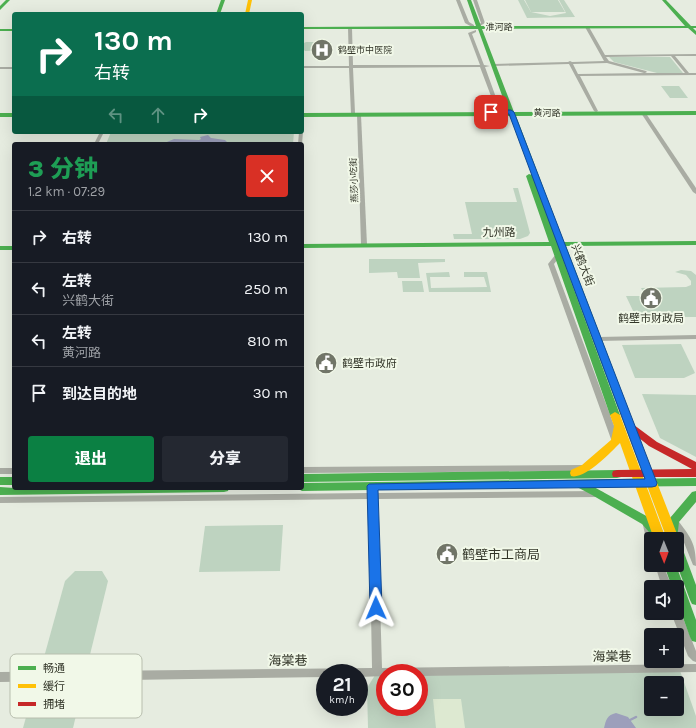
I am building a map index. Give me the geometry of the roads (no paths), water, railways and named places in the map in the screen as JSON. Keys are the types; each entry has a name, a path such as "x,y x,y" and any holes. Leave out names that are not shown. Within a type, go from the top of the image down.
{"main road":[{"path":"0,5 5,0"},
{"path":"0,9 8,0"},
{"path":"219,12 223,0"},
{"path":"247,12 250,0"},
{"name":"兴鹤大街","path":"464,0 476,28"},
{"name":"兴鹤大街","path":"469,0 488,66 507,111 558,247 636,474 658,532"},
{"path":"664,0 694,29"},
{"path":"668,0 694,29"},
{"name":"淮河路","path":"304,28 587,27 694,29"},
{"path":"0,30 12,30"},
{"name":"黄河路","path":"507,111 643,113 696,112"},
{"name":"黄河路","path":"304,115 507,111 696,112"},
{"path":"0,116 12,116"},
{"name":"九州路","path":"304,246 364,245 558,247 696,243"},
{"name":"九州路","path":"304,249 696,246"},
{"name":"兴鹤大街","path":"558,247 598,339 671,532"},
{"path":"0,248 12,248"},
{"path":"0,252 12,251"},
{"path":"571,479 586,468 616,441 620,426"},
{"path":"631,426 653,444 696,467"},
{"path":"304,487 571,479 648,473 696,473"},
{"path":"304,478 571,479 640,483 696,482"},
{"path":"571,479 601,494 646,521 656,532"},
{"path":"0,481 12,481"},
{"path":"0,491 75,490"},
{"path":"673,532 674,521 696,495"},
{"path":"684,568 696,600"},
{"path":"673,572 696,637"}],"street":[{"path":"458,0 467,23 476,28 484,23 475,0"},
{"path":"587,27 607,62"},
{"name":"燕莎小吃街","path":"350,28 351,67 356,114 364,245"},
{"path":"672,55 688,74"},
{"path":"604,56 696,55"},
{"path":"570,62 596,111"},
{"path":"304,67 488,66 570,62 607,62 655,74"},
{"path":"0,68 12,68"},
{"path":"576,75 696,74"},
{"path":"643,113 696,192"},
{"path":"558,247 551,264 616,441"},
{"path":"598,339 696,337"},
{"path":"304,470 586,468"},
{"path":"0,472 12,471"},
{"path":"372,486 377,664"},
{"path":"0,500 601,494"},
{"path":"646,521 648,532"},
{"path":"674,521 687,539 696,562"},
{"path":"679,620 691,653 696,658"},
{"name":"海棠巷","path":"428,671 696,668"},
{"name":"海棠巷","path":"142,675 376,672"},
{"name":"海棠巷","path":"0,677 10,677"}],"water":[{"path":"208,135 211,138 225,140 227,142 167,142 174,139 199,140 201,139 200,137"},
{"path":"616,713 628,717 636,728 604,728 607,718"}],"waterway":[{"path":"628,721 636,717"}],"place":[{"name":"鹤壁市中医院","path":"322,50"},
{"name":"鹤壁市财政局","path":"651,298"},
{"name":"鹤壁市政府","path":"326,363"},
{"name":"鹤壁市工商局","path":"447,554"}]}
